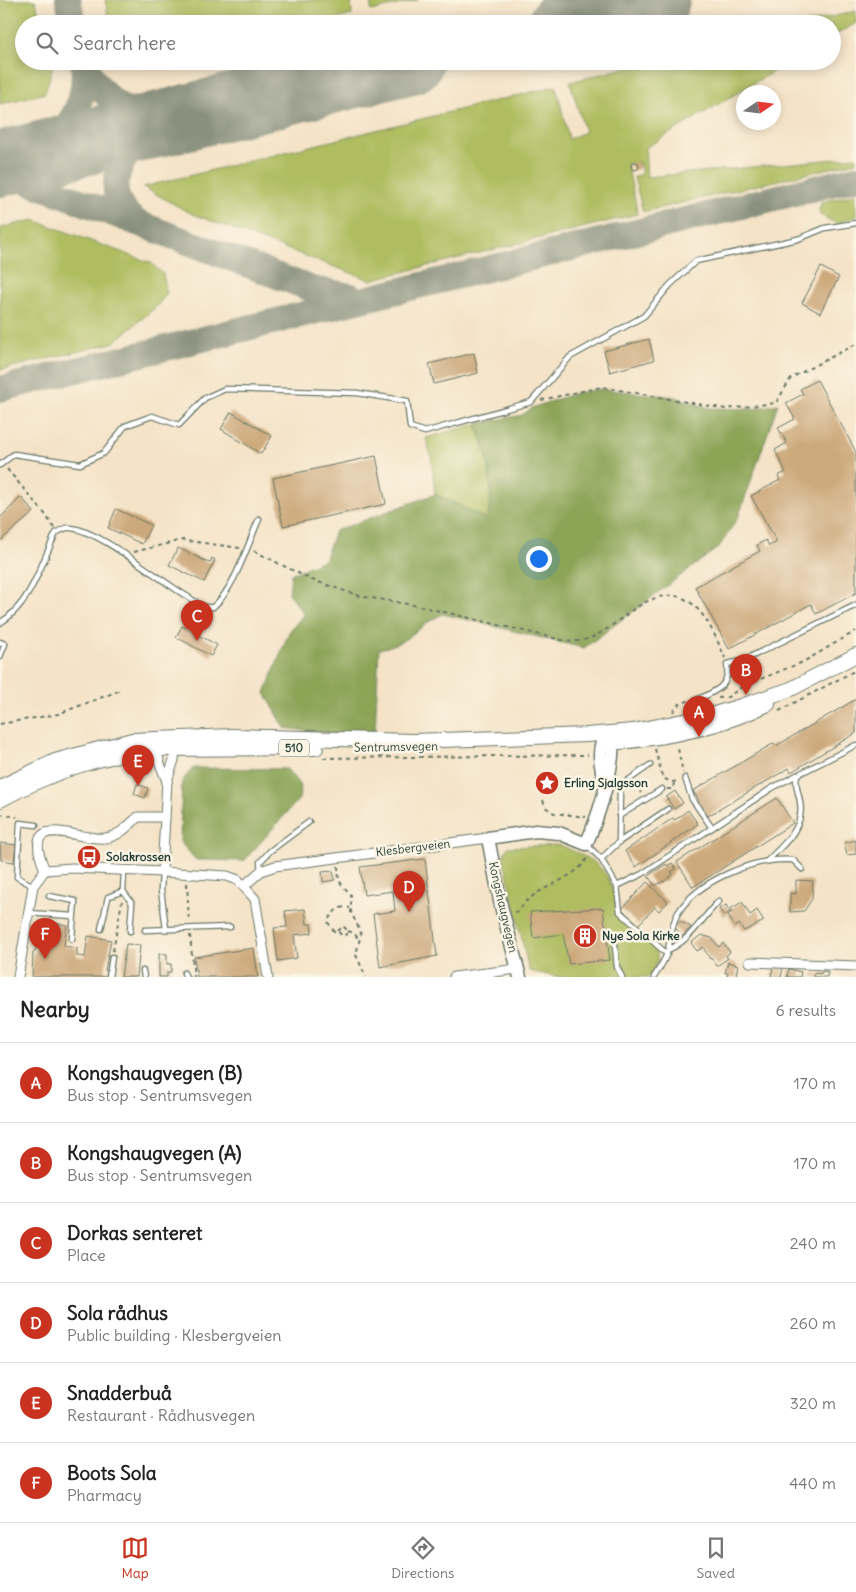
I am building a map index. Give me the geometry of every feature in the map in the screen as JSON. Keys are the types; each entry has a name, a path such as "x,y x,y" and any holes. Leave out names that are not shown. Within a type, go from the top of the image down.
{"main road":[{"name":"Sentrumsvegen","path":"0,800 36,780 62,770 162,743 175,749 549,746 678,734 745,716 778,699 791,689 856,655"},
{"name":"Sentrumsvegen","path":"0,788 33,770 80,753 132,740 162,743 232,736 412,741 606,740"}],"street":[{"path":"587,850 605,787 606,740"},
{"path":"162,743 159,760 167,781"},
{"path":"162,872 167,781 174,760 175,749"},
{"path":"45,870 38,852 39,843 43,835 49,831 61,831 95,839 108,838 122,832 138,817 165,817"},
{"name":"Klesbergveien","path":"244,885 261,871 275,866 536,831 558,833 587,850"},
{"name":"Kongshaugvegen","path":"488,838 501,906 519,973"},
{"path":"18,977 32,886 45,870 57,867 227,876 244,885 255,899 268,977"},
{"path":"750,962 856,966"},
{"path":"454,977 519,973"}],"lane":[{"path":"1,464 14,454 80,464 104,453 125,426 152,416 178,425 205,398 225,389 357,393 407,400 410,427 425,432 532,402 570,357 644,316 670,284 696,261 798,239 826,228 856,223"},
{"path":"0,623 10,617 27,598 56,533 62,529 71,528 108,544 184,595 209,608 221,599 235,574 259,519"},
{"path":"696,700 718,690 724,685 728,676 727,664 742,661 856,605"},
{"path":"0,642 5,644 0,657"},
{"path":"617,886 637,877 772,788 856,745"},
{"path":"619,842 619,800 623,784 650,765"},
{"path":"767,862 790,838 799,822 802,812 795,782 797,775"},
{"path":"685,778 692,799 712,828"},
{"path":"619,816 662,788"},
{"path":"601,859 619,842 668,809"},
{"path":"261,871 260,862 270,851 309,822"},
{"path":"32,886 17,877 20,823 36,825"},
{"path":"587,850 601,859 617,886 620,912 667,952"},
{"path":"654,977 667,952 674,922 679,911 692,896 726,875 753,864 793,860 802,869"},
{"path":"124,870 123,892 132,902 130,931"},
{"path":"162,872 161,890 166,929"},
{"path":"101,929 108,897 123,892"},
{"path":"49,896 75,901 72,939"},
{"path":"667,952 694,933 708,912 719,901"},
{"path":"28,913 73,916"},
{"path":"145,930 230,927"},
{"path":"614,935 618,967 622,977"},
{"path":"109,977 112,957"},
{"path":"143,971 144,977"}],"path":[{"path":"532,402 602,388 726,409 776,403 791,378 856,344"},
{"path":"1,464 45,514 56,533"},
{"path":"124,554 182,540 246,548 259,552 312,580 360,596 420,606 571,642 580,642 592,638 651,599 668,595 680,596 691,602 706,621 727,664"},
{"path":"673,718 674,710 678,705 687,700 728,697 743,686 802,662 856,631"},
{"path":"0,724 58,714 121,690"},
{"path":"655,749 663,778 671,782 685,778 678,749"},
{"path":"543,800 545,807 554,813 597,820"},
{"path":"519,911 529,897 559,881 578,868 587,850"},
{"path":"338,865 339,881 351,895 350,908 360,927 360,941 356,955 366,977"},
{"path":"112,957 123,892"},
{"path":"348,931 347,934 342,936 327,921 336,909 344,906 350,908"},
{"path":"338,931 343,926 348,931 354,933 357,940 360,941"}],"green space":[{"path":"0,0 35,0 40,15 15,15 15,70 52,70 45,93 0,104"},
{"path":"105,0 351,0 352,15 108,15"},
{"path":"371,0 418,0 371,11"},
{"path":"856,11 856,23 841,32 841,15 839,15"},
{"path":"617,70 776,70 751,85 736,85 736,94 645,148 647,177 856,157 856,162 643,212 634,177 642,174 639,162 627,164 638,214 370,280 192,214 143,187 556,86 569,139 585,132 570,82"},
{"path":"856,194 856,216 837,224 820,215 819,210 822,202"},
{"path":"34,220 151,263 163,274 167,293 156,307 113,343 0,370 0,228"},
{"path":"601,389 676,397 709,408 753,409 778,404 738,518 719,547 584,648 443,614 399,643 379,649 375,733 329,734 285,728 265,693 289,632 304,614 289,594 291,574 324,560 335,531 435,494 487,519 490,495 489,471 484,447 476,424 522,415 534,407 576,393"},
{"path":"476,424 484,447 489,471 490,495 487,520 435,494 431,456 426,438"},
{"path":"193,768 287,769 301,787 299,799 244,861 196,860 180,842 182,781"},
{"path":"560,845 585,857 602,869 611,886 617,914 655,946 658,960 649,977 559,977 529,971 503,856 508,847"}],"building":[{"path":"635,162 639,166 635,170 631,166"},
{"path":"821,267 839,277 820,313 802,303"},
{"path":"649,339 654,360 610,372 604,351"},
{"path":"474,353 478,373 434,384 429,364"},
{"path":"817,380 856,452 856,593 816,614 811,604 729,649 695,587 760,551 757,545 766,540 769,546 777,542 751,496 780,480 778,476 786,472 775,450 787,443 778,428 795,419 786,403 803,394 800,389"},
{"path":"231,412 272,436 261,454 221,429"},
{"path":"376,456 386,504 283,526 273,478"},
{"path":"21,497 34,512 0,541 0,518"},
{"path":"116,509 151,525 142,544 108,528"},
{"path":"178,548 210,563 212,558 215,560 204,582 169,565"},
{"path":"182,626 217,645 211,656 176,637"},
{"path":"856,699 856,733 791,772 789,768 708,816 693,791 774,743 776,746"},
{"path":"137,784 148,788 145,798 134,794"},
{"path":"675,791 683,803 674,809 666,797"},
{"path":"777,798 793,823 693,887 677,862"},
{"path":"688,810 698,824 636,867 625,851"},
{"path":"856,840 856,854 847,855 844,843"},
{"path":"0,843 16,845 14,862 1,860"},
{"path":"425,859 437,956 380,967 373,914 395,911 393,891 364,895 360,867"},
{"path":"672,863 676,869 671,872 673,874 664,882 655,886 648,876 666,864 667,866"},
{"path":"333,871 335,880 323,882 322,872"},
{"path":"796,880 813,881 812,899 804,911 790,912 790,893 796,894"},
{"path":"647,882 668,902 659,911 655,907 638,925 622,909"},
{"path":"742,902 750,915 757,910 764,921 744,931 739,924 735,927 728,915 732,912 730,909"},
{"path":"726,905 730,912 724,916 719,909"},
{"name":"Nye Sola Kirke","path":"603,908 610,960 569,964 563,934 533,938 530,912"},
{"path":"305,909 307,924 311,924 312,933 294,935 297,958 278,961 274,928 287,927 285,911"},
{"path":"40,921 67,925 64,946 77,948 77,956 85,957 88,936 111,940 105,970 107,971 106,977 32,977 33,953 36,949"},
{"path":"680,921 691,927 682,937 675,927"},
{"path":"701,935 712,938 719,947 723,943 730,952 726,956 728,958 717,966 703,947 697,951 691,943"},
{"path":"126,944 140,945 137,977 121,977"},
{"path":"254,948 258,977 197,977 194,957"},
{"path":"159,954 167,954 167,964 171,964 171,972 167,972 167,977 159,977"},
{"path":"728,962 738,965 736,975 739,977 727,977 728,973 725,973"},
{"path":"773,967 783,968 781,977 771,977"},
{"path":"789,969 801,972 800,977 787,977"},
{"path":"822,971 828,972 827,977 813,977 814,973 821,974"}],"taxiway":[{"path":"68,0 72,15"},
{"path":"19,159 34,153 48,144 60,134 69,122 77,109 82,94 84,70"},
{"path":"88,70 100,87 122,107 135,114 149,118 179,119"},
{"path":"138,223 125,211 118,199 116,187 118,174 123,162 131,149 152,126"},
{"path":"0,171 312,289 351,296"},
{"path":"0,389 856,178"}],"runway":[{"path":"597,15 657,0"},
{"path":"0,164 375,70"}],"place":[{"name":"Dorkas senteret","path":"197,641"},
{"name":"Kongshaugvegen (A)","path":"746,695"},
{"name":"Kongshaugvegen (B)","path":"699,737"},
{"name":"Erling Sjalgsson","path":"547,783"},
{"name":"Snadderbuå","path":"138,786"},
{"name":"Solakrossen","path":"89,857"},
{"name":"Sola rådhus","path":"409,912"},
{"name":"Nye Sola Kirke","path":"585,936"},
{"name":"Boots Sola","path":"45,959"}]}
